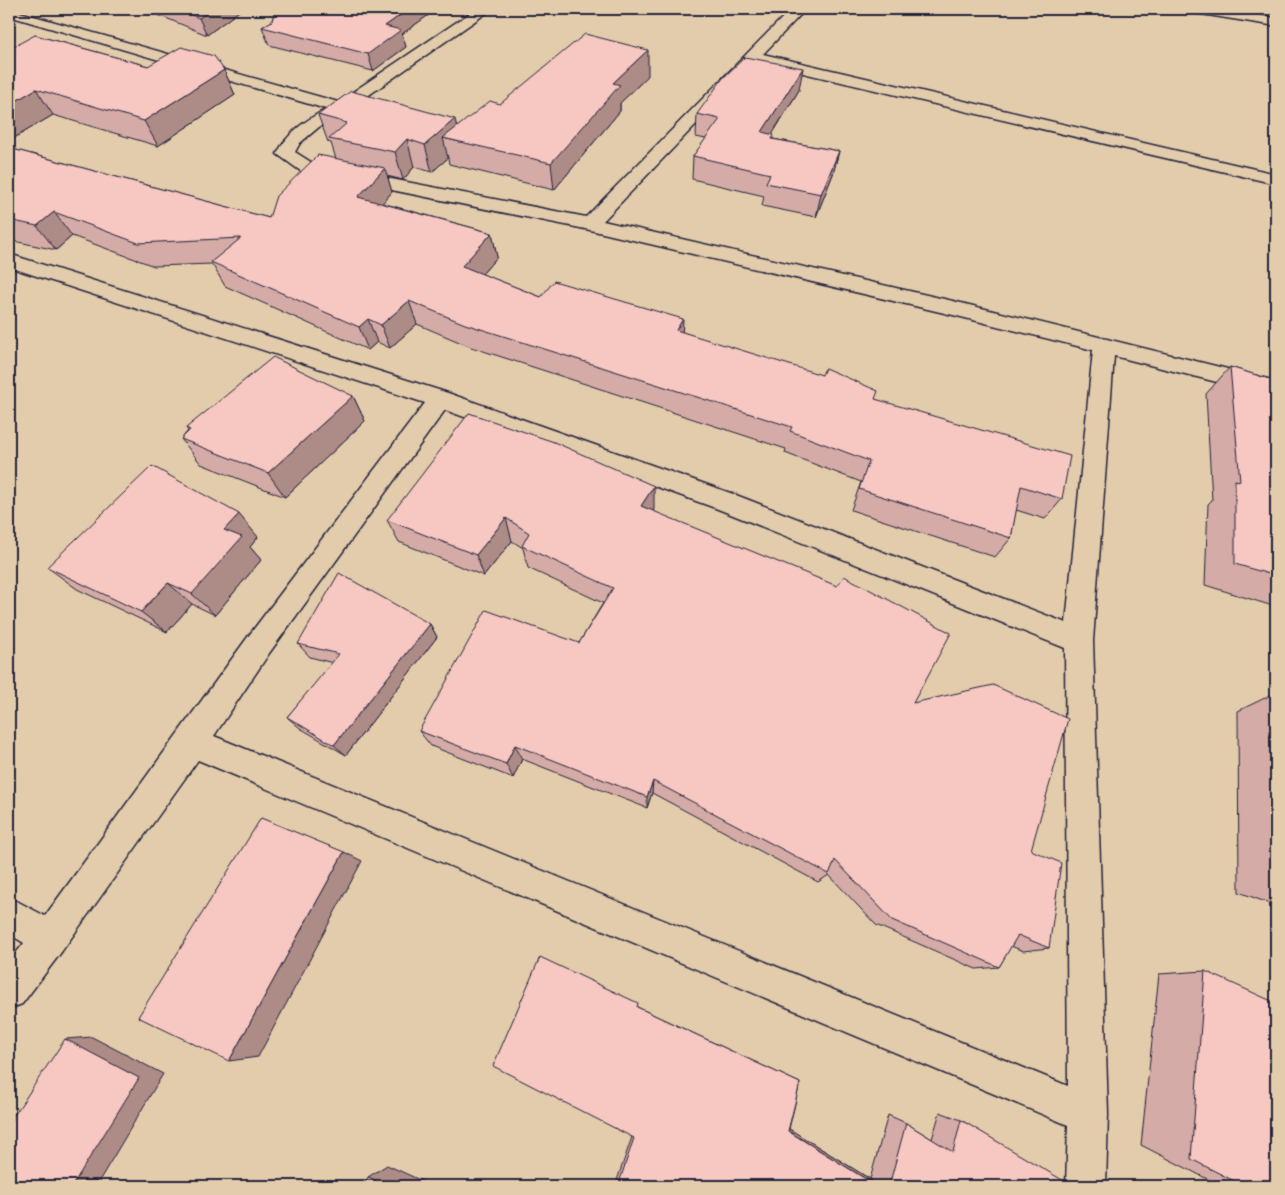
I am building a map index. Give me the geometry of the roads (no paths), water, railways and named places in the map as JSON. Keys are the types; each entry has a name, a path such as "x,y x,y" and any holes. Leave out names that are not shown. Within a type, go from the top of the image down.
{"street":[{"path":"485,9 340,108 313,123 293,140 286,154 308,168 590,224 953,308 1276,390"},
{"path":"590,224 751,56 799,9"},
{"path":"1195,9 1276,22"},
{"path":"9,12 340,108"},
{"path":"751,56 1276,179"},
{"path":"9,260 440,399 727,502 1079,642"},
{"path":"1086,1186 1088,1114 1079,642 1104,345"},
{"path":"9,991 50,939 192,742 260,643 440,399"},
{"path":"192,742 1088,1114"},
{"path":"9,914 50,939"}]}
